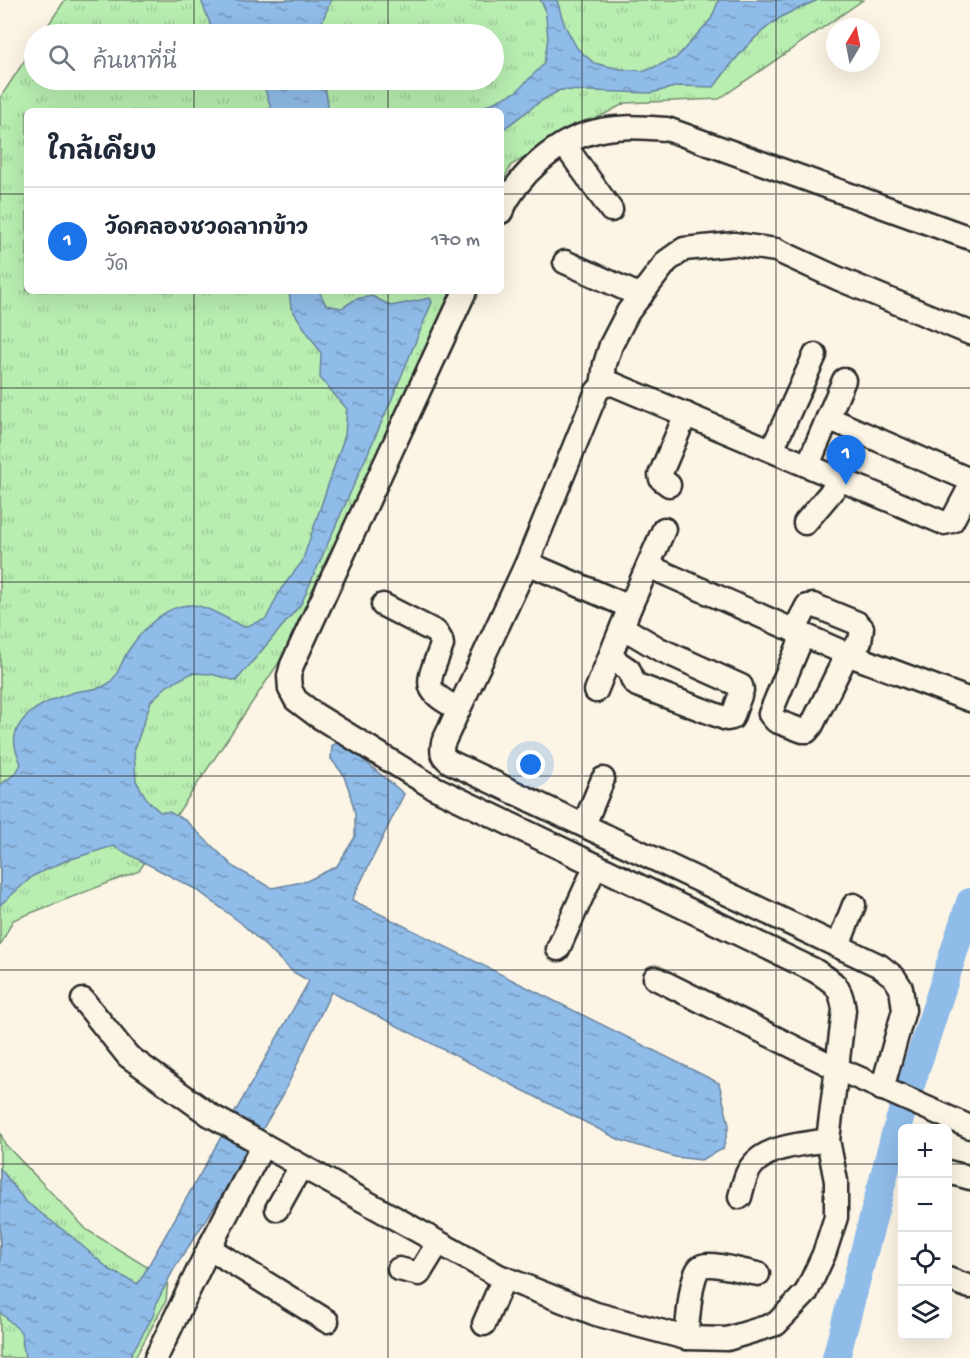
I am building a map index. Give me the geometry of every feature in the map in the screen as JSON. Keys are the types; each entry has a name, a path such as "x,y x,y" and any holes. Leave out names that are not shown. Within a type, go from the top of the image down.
{"street":[{"path":"504,205 507,198 535,165 564,144 596,131 619,128 667,129 970,238"},
{"path":"564,144 611,210"},
{"path":"890,1092 904,1010 901,988 894,977 880,966 450,762 441,751 527,563 597,392 602,386 611,345 628,312 668,261 684,249 734,244 776,250 970,333"},
{"path":"565,262 641,296"},
{"path":"83,1000 128,1056 210,1115 504,1278 596,1314 686,1338 727,1339 776,1324 806,1293 824,1254 836,1216 836,1181 828,1140 844,1010 843,997 835,983 814,970 431,786 316,715 296,700 290,689 289,676 292,665 464,294"},
{"path":"772,450 815,355"},
{"path":"808,465 844,380"},
{"path":"602,386 613,384 944,523 952,521 968,493 828,418"},
{"path":"669,484 661,479 660,475 686,414"},
{"path":"805,523 842,479"},
{"path":"596,692 664,529"},
{"path":"527,563 626,617 659,649 741,686 742,690 735,713 732,718 727,719 637,685 629,670 610,657"},
{"path":"648,566 847,654 970,700"},
{"path":"383,605 436,632 442,645 430,679 431,690 439,699 459,709"},
{"path":"813,605 857,623 862,628 860,642 847,654 807,731 776,721 770,714 798,633 807,606 813,605"},
{"path":"506,769 513,777 513,792"},
{"path":"584,825 603,780"},
{"path":"558,949 596,865"},
{"path":"838,946 854,905"},
{"path":"655,978 836,1068 970,1126"},
{"path":"740,1197 746,1175 757,1159 769,1152 828,1140"},
{"path":"156,1358 260,1143"},
{"path":"277,1209 301,1166"},
{"path":"952,1173 970,1178"},
{"path":"399,1269 419,1274 438,1242"},
{"path":"209,1248 327,1321"},
{"path":"686,1338 693,1279 698,1269 702,1266 714,1266 758,1275"},
{"path":"484,1324 504,1278"},
{"path":"952,1280 970,1287"}],"green space":[{"path":"65,0 863,0 837,18 826,18 826,25 719,99 625,103 511,165 504,180 504,108 24,108 24,294 452,294 294,640 139,871 13,920 0,946 0,98 24,61 24,90 504,90 504,24 49,24"},
{"path":"0,1132 5,1144 87,1230 168,1280 166,1301 135,1358 0,1358"}],"water":[{"path":"201,0 331,0 321,24 210,24"},
{"path":"540,0 557,0 564,24 577,48 594,63 620,69 645,71 676,58 711,19 719,0 818,0 783,16 763,31 714,87 679,86 651,93 560,90 504,129 504,108 481,108 516,92 544,64 548,38 545,8"},
{"path":"265,90 326,90 329,108 271,108"},
{"path":"289,294 320,294 326,305 342,308 356,299 372,296 391,306 430,298 432,302 301,604 236,681 211,674 192,673 167,686 151,701 134,751 136,781 148,801 160,812 169,812 185,820 235,868 272,888 307,881 337,866 355,837 355,813 349,790 343,774 331,759 332,745 339,743 349,748 404,794 352,900 719,1083 729,1125 723,1149 701,1160 675,1157 620,1140 331,992 283,1095 174,1269 157,1302 153,1316 129,1358 25,1358 21,1332 0,1312 0,1168 25,1201 71,1236 110,1270 138,1284 309,981 293,972 241,923 197,890 113,846 65,861 33,876 0,905 0,785 16,773 21,764 15,736 26,717 41,706 58,698 106,685 116,674 128,651 142,633 169,610 191,605 202,607 244,627 266,619 281,589 302,562 345,435 347,409 320,378 321,353 291,308"}],"waterway":[{"path":"836,1358 895,1134 970,902"}],"place":[{"name":"วัดคลองชวดลากข้าว","path":"846,485"}]}
